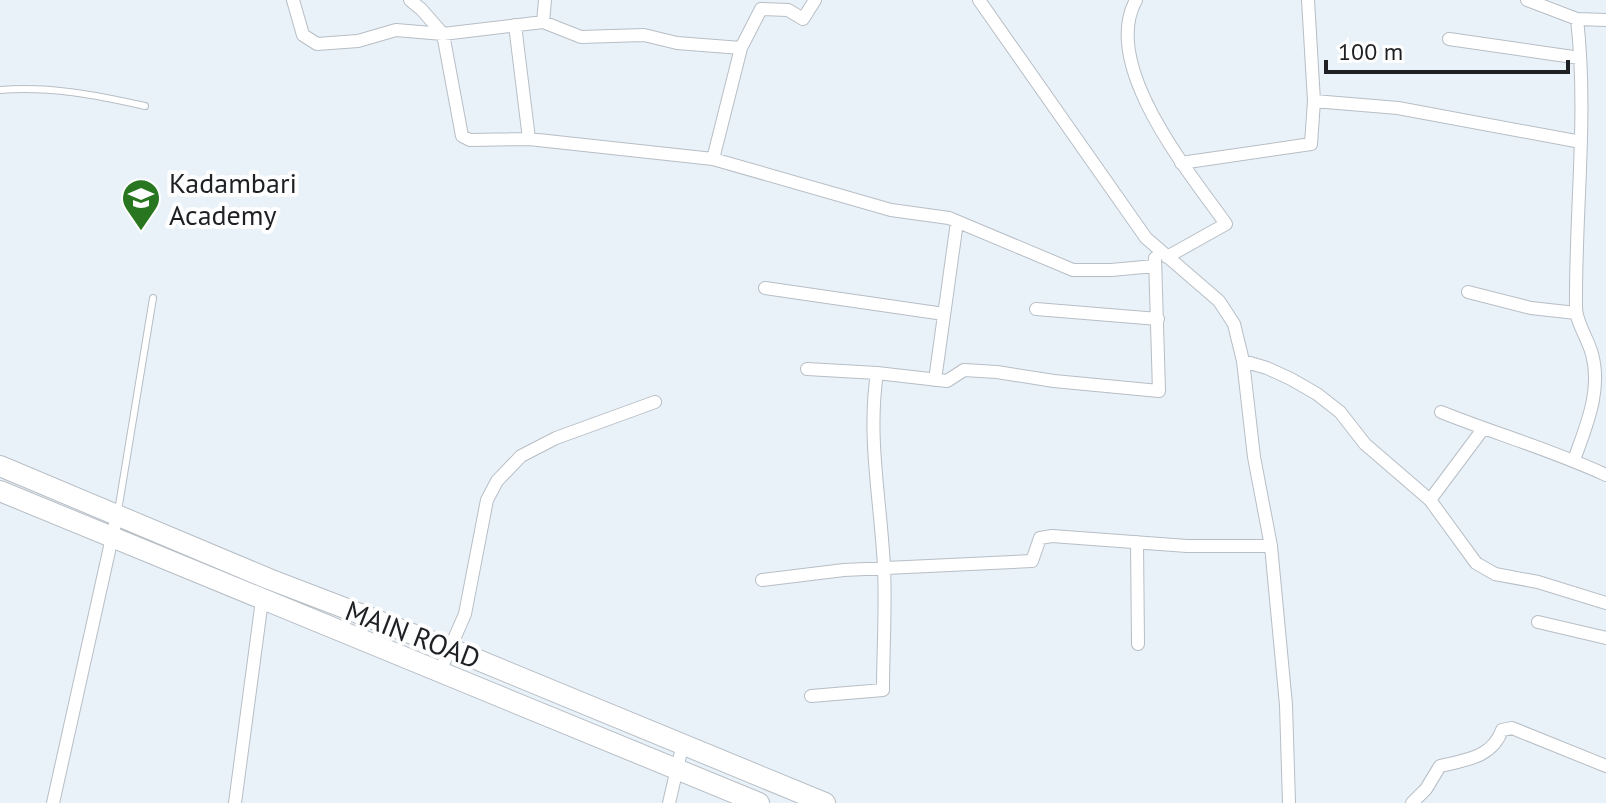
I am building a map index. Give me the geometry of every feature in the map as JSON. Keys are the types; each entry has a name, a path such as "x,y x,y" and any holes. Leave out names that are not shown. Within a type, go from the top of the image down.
{"main road":[{"name":"MAIN ROAD","path":"0,466 269,579 449,648 825,803"},
{"name":"MAIN ROAD","path":"0,491 759,803"}],"street":[{"path":"293,0 303,35 317,44 358,41 396,30 443,34 543,22 581,37 644,35 677,43 741,48"},
{"path":"410,0 443,34 462,136 470,140 529,139 713,159 862,203 949,218 1073,270 1155,266"},
{"path":"543,22 545,0"},
{"path":"713,159 741,48 761,9 788,10 803,19 815,0"},
{"path":"979,0 1146,238 1219,301 1234,324 1243,361 1254,457 1271,546 1286,705 1289,803"},
{"path":"1136,0 1129,12 1126,36 1142,95 1181,163 1226,224 1167,257"},
{"path":"1181,163 1311,144 1314,101 1308,0"},
{"path":"1527,0 1577,19 1606,20"},
{"path":"1574,460 1596,388 1596,368 1576,313 1581,142 1577,19"},
{"path":"515,25 529,139"},
{"path":"1449,39 1580,58"},
{"path":"1314,101 1398,108 1581,142"},
{"path":"935,380 957,222"},
{"path":"807,369 947,381 964,370 1159,391 1155,247"},
{"path":"765,288 944,314"},
{"path":"1468,292 1531,308 1576,313"},
{"path":"1036,309 1158,319"},
{"path":"1243,361 1267,368 1317,394 1340,412 1365,444 1430,500 1476,563 1484,569 1606,603"},
{"path":"811,696 883,690 884,568 874,469 872,406 877,373"},
{"path":"440,671 465,614 487,500 497,481 521,456 556,438 655,402"},
{"path":"1441,412 1574,460 1606,475"},
{"path":"1430,500 1483,429"},
{"path":"53,803 117,515"},
{"path":"762,580 884,568 1032,561 1040,538 1052,536 1187,546 1271,546"},
{"path":"1137,542 1138,644"},
{"path":"235,803 262,600"},
{"path":"1538,622 1606,638"},
{"path":"1412,803 1426,789 1440,766 1487,752 1499,739 1502,730 1512,728 1606,766"},
{"path":"669,803 683,743"}],"lane":[{"path":"0,90 33,87 92,94 145,106"},
{"path":"117,515 153,298"}],"place":[{"name":"Kadambari Academy","path":"141,232"}]}
